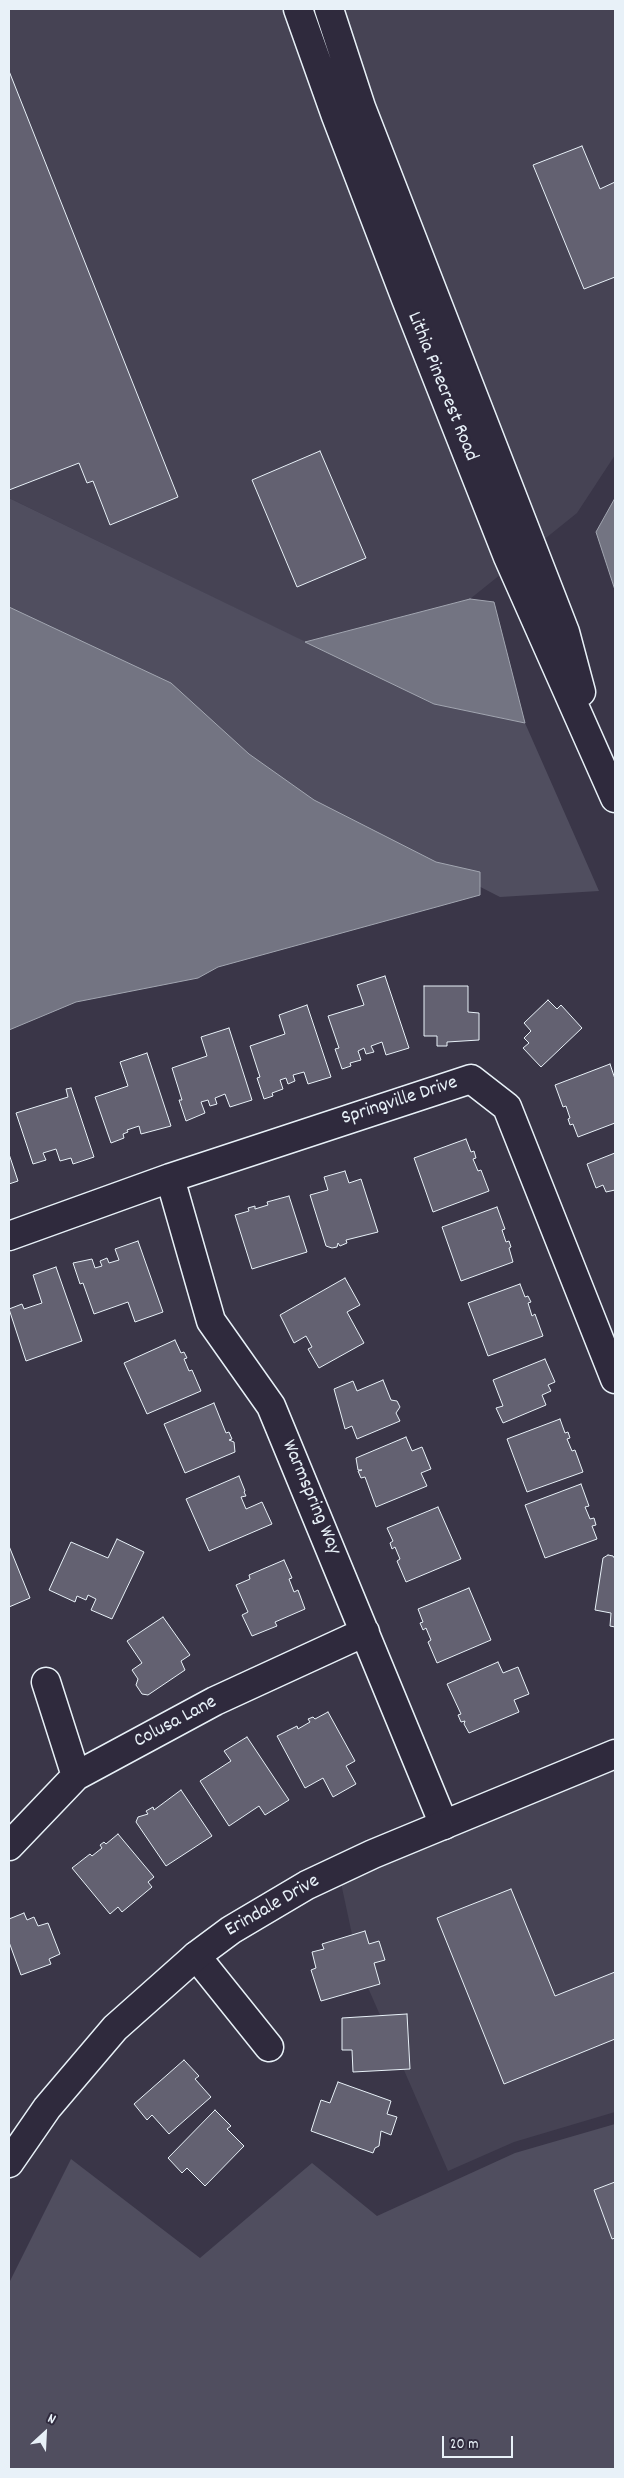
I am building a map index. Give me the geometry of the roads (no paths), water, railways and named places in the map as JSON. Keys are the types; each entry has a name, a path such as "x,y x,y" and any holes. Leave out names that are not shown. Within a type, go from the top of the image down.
{"street":[{"name":"Lithia Pinecrest Road","path":"298,9 399,281 508,557 556,668 600,759 615,798"},
{"name":"Lithia Pinecrest Road","path":"329,9 361,107 565,632 600,759"},
{"name":"Springville Drive","path":"9,1236 170,1178 471,1079 507,1106 615,1379"},
{"name":"Warmspring Way","path":"170,1178 212,1321 271,1406 444,1825"},
{"name":"Colusa Lane","path":"9,1846 76,1776 215,1701 365,1632"},
{"path":"46,1682 76,1776"},
{"name":"Erindale Drive","path":"9,2163 47,2108 84,2062 115,2028 196,1956 260,1911 307,1884 614,1754"},
{"path":"196,1956 269,2048"}],"water":[{"path":"615,498 615,590 596,532"},
{"path":"470,599 494,602 525,723 434,704 305,642"},
{"path":"9,607 171,683 249,754 314,800 436,862 480,872 480,895 218,967 198,978 76,1002 9,1030"}]}
